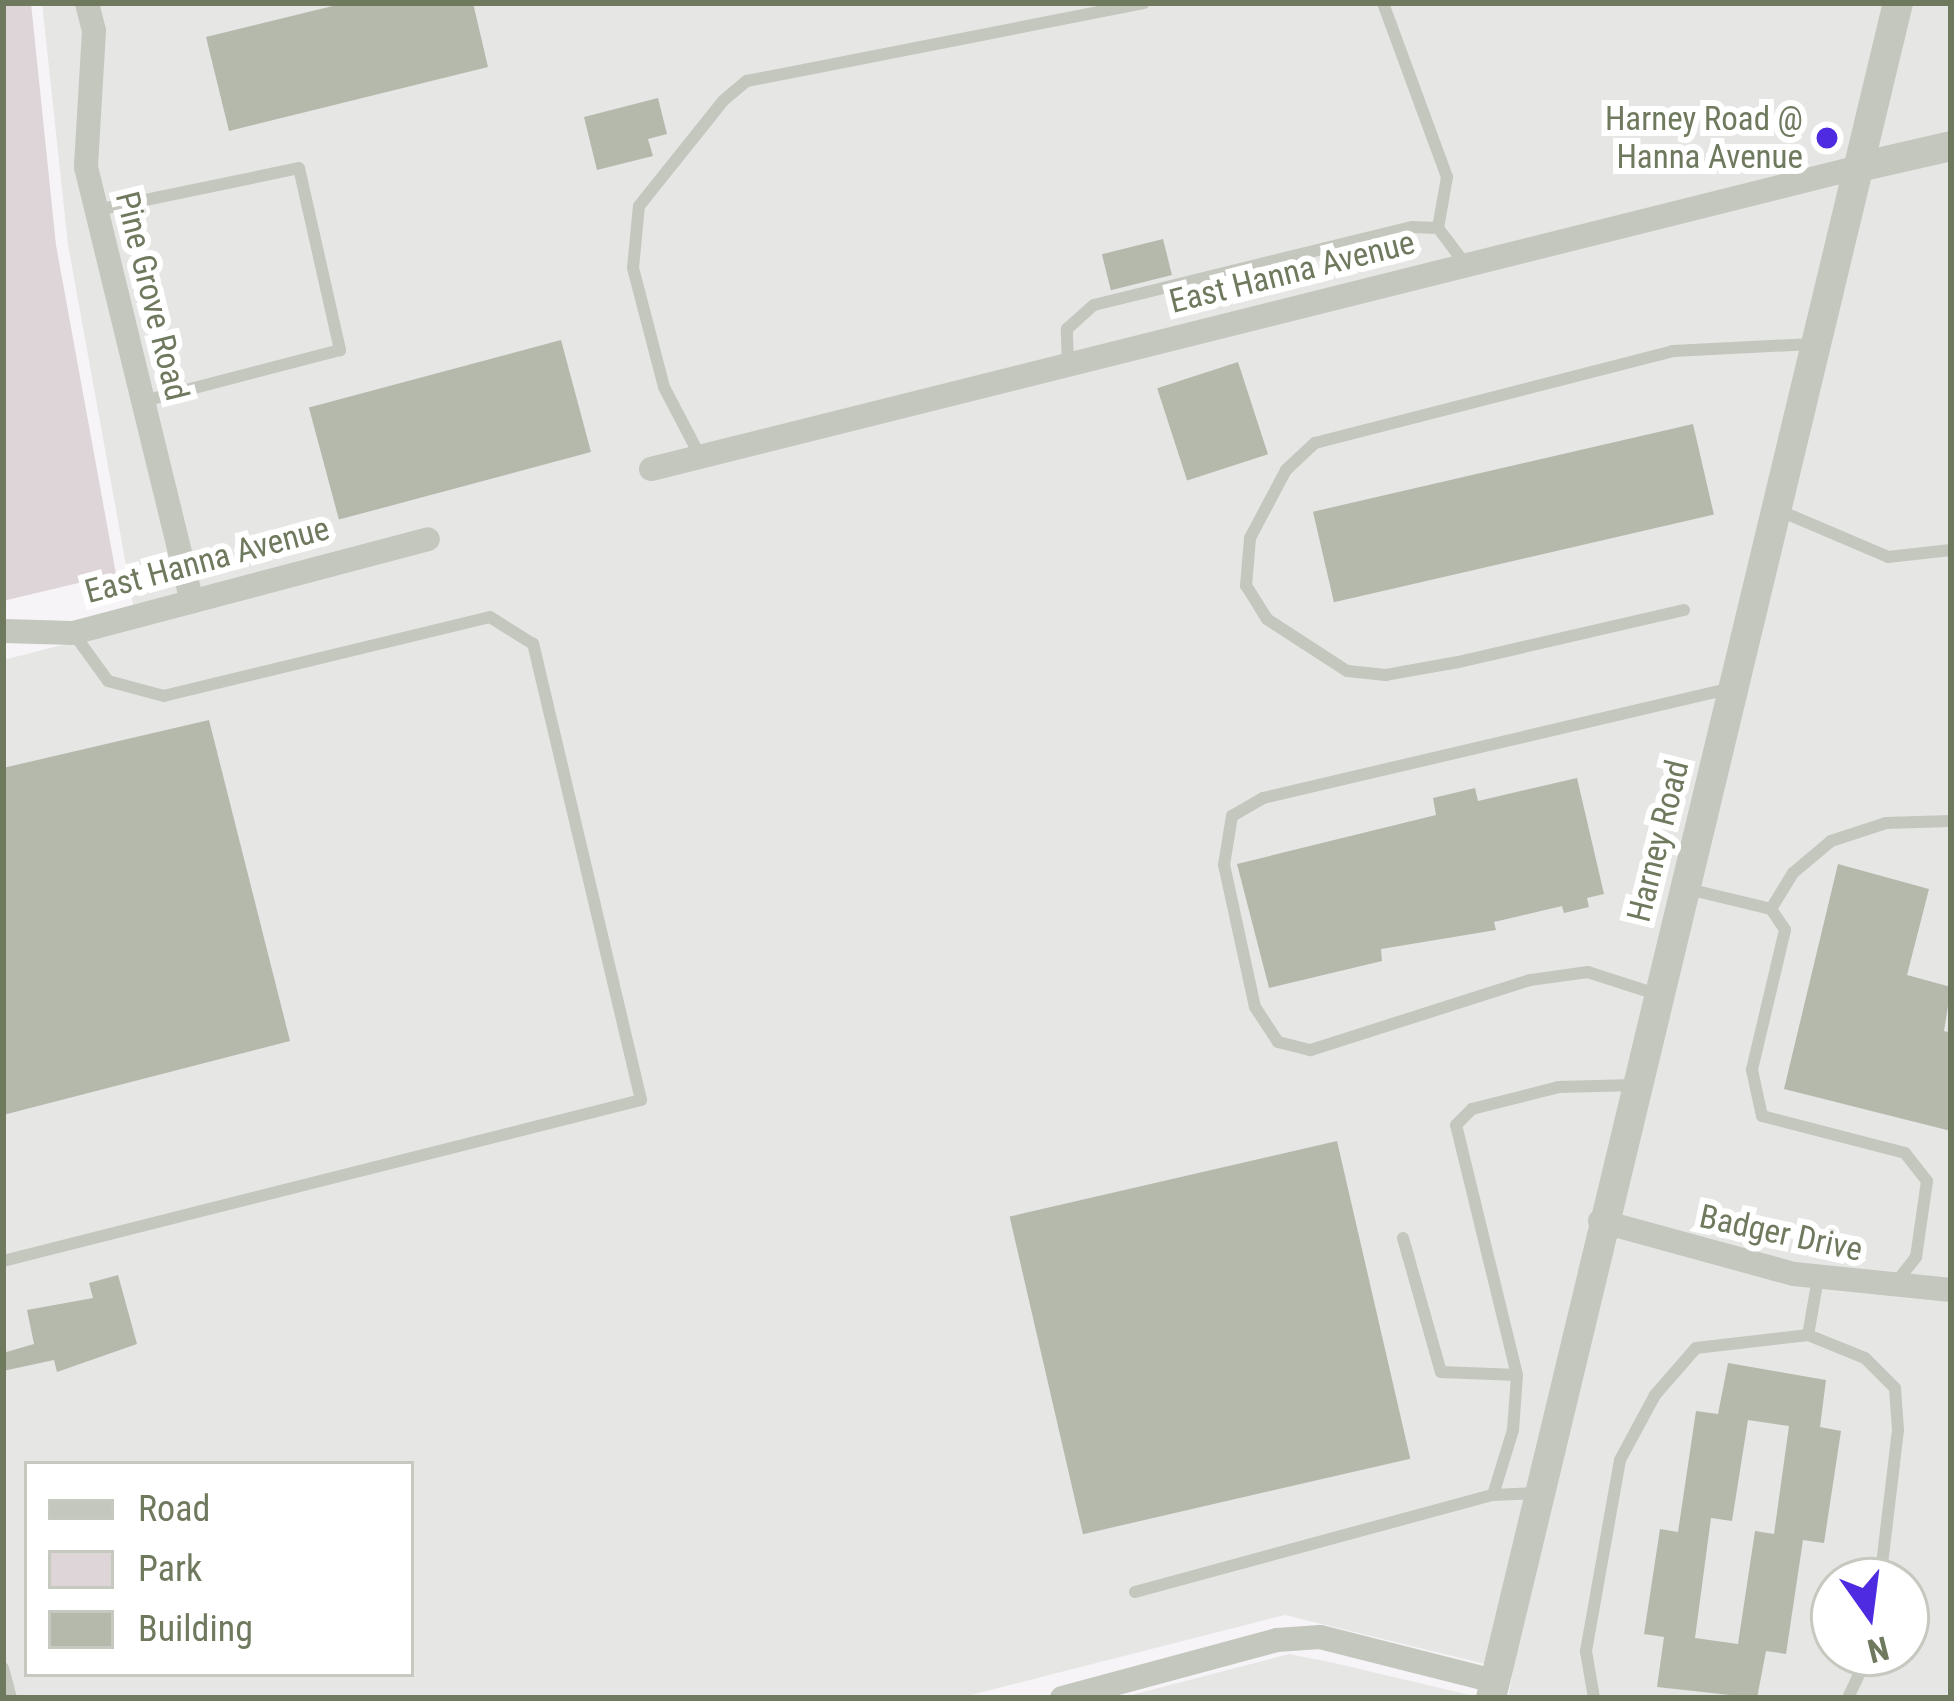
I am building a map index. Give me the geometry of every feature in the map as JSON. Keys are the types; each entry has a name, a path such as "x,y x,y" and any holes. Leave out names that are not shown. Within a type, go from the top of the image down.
{"street":[{"name":"Pine Grove Road","path":"88,3 94,31 86,167 192,601"},
{"name":"Harney Road","path":"1493,1690 1600,1221 1864,166 1898,3"},
{"name":"East Hanna Avenue","path":"651,470 1951,146"},
{"name":"East Hanna Avenue","path":"3,631 73,633 428,539"},
{"name":"Badger Drive","path":"1600,1221 1818,1277 1890,1289 1951,1290"},
{"path":"1062,1698 1277,1640 1320,1637 1493,1690"}],"lane":[{"path":"700,457 664,387 633,268 639,206 724,100 747,81 1143,3"},
{"path":"1383,3 1448,177 1438,228 1466,266"},
{"path":"96,210 299,168 340,350 144,401"},
{"path":"1068,365 1067,329 1078,315 1144,293 1401,229 1438,228"},
{"path":"1684,610 1386,675 1347,671 1267,619 1246,586 1250,538 1286,470 1315,443 1673,351 1820,343"},
{"path":"1778,509 1888,557 1951,550"},
{"path":"3,1261 641,1100 533,644 490,616 164,696 108,682 73,633"},
{"path":"1657,994 1588,972 1530,980 1310,1050 1278,1042 1256,1007 1224,865 1232,816 1264,798 1733,688"},
{"path":"1771,909 1793,873 1831,841 1886,823 1951,821"},
{"path":"1683,888 1771,909"},
{"path":"1771,909 1786,948 1752,1070 1754,1100 1762,1116 1905,1153 1927,1181 1916,1257 1890,1289"},
{"path":"1493,1495 1513,1430 1517,1375 1456,1125 1472,1109 1558,1087 1634,1084"},
{"path":"1403,1238 1441,1372 1517,1375"},
{"path":"1808,1335 1818,1277"},
{"path":"1594,1698 1586,1651 1620,1460 1654,1395 1696,1348 1808,1335 1865,1358 1894,1388 1898,1430 1883,1557"},
{"path":"1136,1592 1493,1495 1538,1493"},
{"path":"3,1668 11,1698"}],"shaded area":[{"path":"42,3 1951,3 1951,1698 1508,1698 1513,1671 1285,1615 959,1698 3,1698 3,660 137,626 68,245"},
{"path":"1289,1654 1334,1663 1470,1695 1120,1698"}],"green space":[{"path":"3,3 31,3 56,245 116,574 3,601"}],"building":[{"path":"345,3 473,3 488,67 229,131 206,37"},
{"path":"658,98 667,134 648,139 653,156 597,170 584,117"},
{"path":"1163,239 1172,275 1111,290 1102,254"},
{"path":"561,340 591,452 339,520 309,408"},
{"path":"1238,362 1268,454 1187,481 1157,388"},
{"path":"1693,424 1714,515 1334,602 1313,512"},
{"path":"209,720 290,1041 3,1115 3,768"},
{"path":"1577,778 1604,894 1587,898 1589,907 1564,913 1562,906 1494,922 1496,930 1381,949 1382,961 1269,988 1237,864 1436,815 1433,798 1475,788 1478,801"},
{"path":"1838,864 1929,889 1907,975 1951,987 1944,1031 1951,1033 1951,1131 1784,1089"},
{"path":"1337,1141 1410,1459 1083,1534 1010,1217"},
{"path":"118,1275 137,1344 57,1372 54,1360 3,1371 3,1353 34,1344 27,1310 93,1298 89,1283"},
{"path":"1728,1363 1826,1380 1820,1427 1841,1431 1824,1543 1803,1540 1786,1654 1766,1651 1757,1698 1657,1687 1664,1637 1644,1634 1660,1529 1678,1532 1696,1411 1718,1414","holes":["1748,1420 1789,1426 1774,1534 1755,1531 1738,1644 1695,1638 1711,1518 1732,1521"]}],"place":[{"name":"Harney Road @ Hanna Avenue","path":"1827,138"}]}
